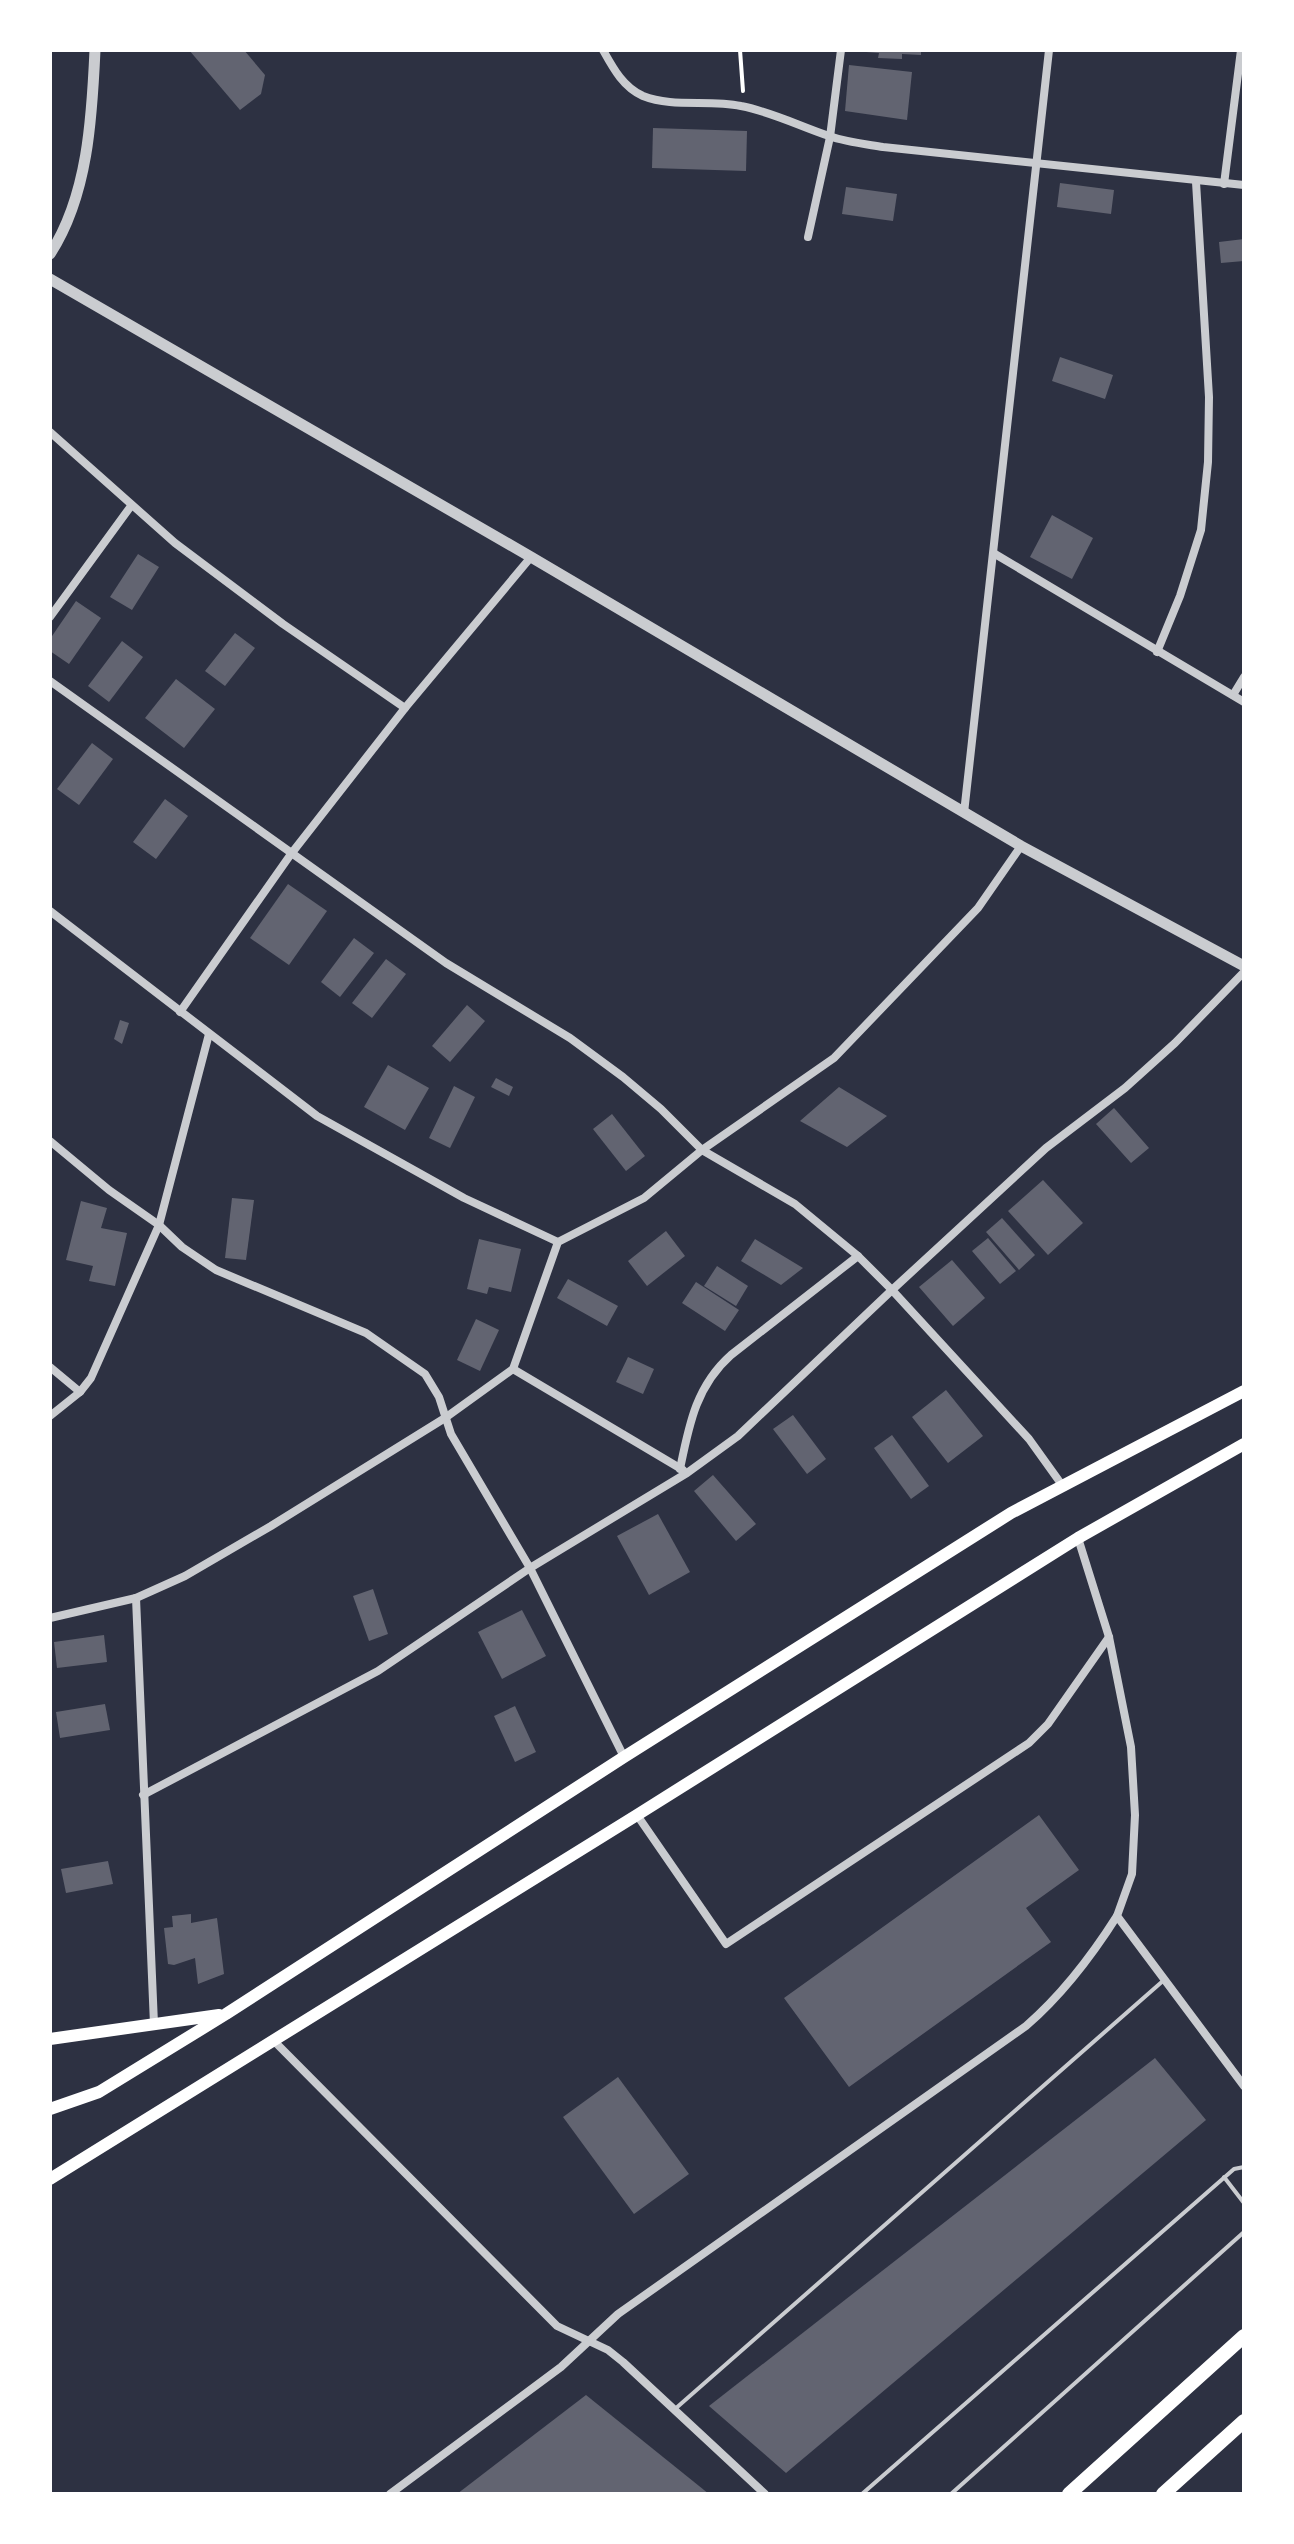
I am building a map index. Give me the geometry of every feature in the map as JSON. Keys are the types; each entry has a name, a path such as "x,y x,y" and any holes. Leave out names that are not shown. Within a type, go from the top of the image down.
{"highway":[{"path":"1069,2494 1244,2336"},
{"path":"1163,2494 1244,2421"}],"main road":[{"path":"50,2109 99,2092 226,2014 624,1757 1011,1513 1244,1391"},
{"path":"50,2179 1078,1538 1244,1444"},
{"path":"50,2039 226,2014"}],"street":[{"path":"50,254 67,221 82,169 91,115 95,50"},
{"path":"603,50 614,71 634,91 644,96 668,101 743,106 788,119 830,137 883,147 1244,185"},
{"path":"808,237 830,137 841,50"},
{"path":"964,813 1049,50"},
{"path":"1224,184 1241,50"},
{"path":"1157,652 1180,596 1201,530 1208,462 1209,397 1196,182"},
{"path":"50,279 531,557 1021,846 1244,969 1215,1004 1145,1071 1046,1148 750,1427 530,1568 378,1671 143,1795"},
{"path":"50,432 131,506 224,581 405,708"},
{"path":"50,617 131,506"},
{"path":"995,554 1244,702"},
{"path":"180,1012 291,854 405,708 531,557"},
{"path":"1233,695 1244,677"},
{"path":"50,681 446,963 570,1038 661,1109 702,1150 795,1204 858,1256 892,1290 1029,1439 1062,1485"},
{"path":"50,1618 136,1598 185,1576 445,1418 513,1369 558,1242 644,1198 702,1150 834,1058 978,908 1021,846"},
{"path":"50,911 317,1116 464,1198 558,1242"},
{"path":"50,1416 80,1392 91,1378 159,1225 209,1034"},
{"path":"50,1141 109,1190 159,1225 182,1247 216,1270 366,1333 425,1374 439,1397 451,1434 530,1568 624,1757"},
{"path":"684,1471 694,1408 713,1373 731,1355 858,1256"},
{"path":"50,1367 80,1392"},
{"path":"513,1369 684,1471"},
{"path":"390,2494 561,2367 618,2314 1026,2026 1052,2003 1075,1976 1117,1916 1132,1874 1135,1815 1131,1747 1109,1637 1078,1538"},
{"path":"136,1598 154,2024"},
{"path":"637,1815 726,1944 1029,1743 1048,1724 1109,1637"},
{"path":"1117,1916 1244,2086"},
{"path":"274,2041 557,2326 623,2362 765,2494"}],"lane":[{"path":"673,2411 1165,1979"},
{"path":"862,2494 1224,2177 1234,2169 1244,2167"},
{"path":"1224,2177 1244,2203"},
{"path":"951,2494 1244,2232"}],"path":[{"path":"740,50 743,106"}],"building":[{"path":"189,50 244,50 265,75 261,94 240,110"},
{"path":"866,50 921,50 921,55 902,54 902,59 878,58 879,53"},
{"path":"849,65 912,72 907,120 845,111"},
{"path":"653,128 747,131 746,171 652,168"},
{"path":"1060,183 1114,190 1111,214 1057,207"},
{"path":"846,187 897,194 893,221 842,214"},
{"path":"1244,239 1244,261 1221,263 1219,242"},
{"path":"1060,357 1113,375 1105,399 1052,381"},
{"path":"1052,515 1093,538 1072,579 1030,557"},
{"path":"138,554 159,567 132,610 110,597"},
{"path":"76,601 101,618 69,664 50,651 50,639"},
{"path":"235,633 255,648 225,686 205,671"},
{"path":"122,641 143,657 109,702 88,686"},
{"path":"176,679 215,709 184,748 145,718"},
{"path":"92,743 113,759 79,805 57,789"},
{"path":"165,799 188,816 156,859 133,842"},
{"path":"288,884 327,911 289,965 250,938"},
{"path":"354,938 374,953 340,997 321,982"},
{"path":"386,959 406,974 372,1018 352,1003"},
{"path":"467,1005 485,1021 450,1062 432,1046"},
{"path":"120,1020 129,1023 122,1044 114,1039"},
{"path":"388,1065 429,1088 405,1130 364,1107"},
{"path":"496,1078 513,1087 509,1096 491,1087"},
{"path":"454,1086 475,1097 450,1148 429,1138"},
{"path":"839,1087 887,1116 847,1147 800,1121"},
{"path":"1114,1108 1149,1148 1131,1163 1096,1124"},
{"path":"612,1114 645,1156 626,1171 593,1129"},
{"path":"1043,1180 1083,1223 1048,1255 1008,1211"},
{"path":"232,1198 254,1200 246,1260 225,1258"},
{"path":"81,1201 107,1208 101,1228 127,1233 115,1286 89,1281 93,1266 66,1260"},
{"path":"1002,1218 1035,1255 1019,1270 986,1232"},
{"path":"666,1231 685,1256 647,1286 628,1261"},
{"path":"988,1238 1016,1271 1000,1284 972,1251"},
{"path":"479,1239 521,1249 511,1292 489,1287 487,1294 467,1289"},
{"path":"755,1239 803,1268 781,1285 741,1261"},
{"path":"952,1260 985,1298 953,1326 919,1287"},
{"path":"717,1266 748,1286 736,1306 704,1286"},
{"path":"568,1279 618,1306 607,1326 557,1298"},
{"path":"696,1282 739,1310 725,1331 682,1303"},
{"path":"476,1319 499,1330 480,1371 457,1360"},
{"path":"628,1357 654,1369 643,1394 616,1382"},
{"path":"946,1390 983,1436 948,1463 912,1417"},
{"path":"793,1415 826,1459 807,1474 773,1429"},
{"path":"892,1435 929,1486 911,1499 874,1448"},
{"path":"713,1475 756,1524 736,1541 694,1491"},
{"path":"658,1514 690,1572 649,1595 617,1536"},
{"path":"373,1589 388,1634 369,1641 353,1596"},
{"path":"522,1610 546,1656 502,1679 478,1632"},
{"path":"104,1635 107,1662 57,1668 54,1642"},
{"path":"105,1704 110,1730 60,1738 56,1712"},
{"path":"515,1706 536,1752 515,1762 494,1716"},
{"path":"1039,1815 1079,1870 1026,1908 1051,1942 849,2087 784,1998"},
{"path":"108,1861 113,1884 66,1893 61,1869"},
{"path":"191,1914 191,1923 217,1918 224,1974 198,1984 195,1958 168,1964 164,1928 173,1927 172,1916"},
{"path":"1155,2058 1206,2120 786,2473 709,2406"},
{"path":"618,2077 689,2174 634,2214 563,2117"},
{"path":"586,2395 709,2494 457,2494"}]}
